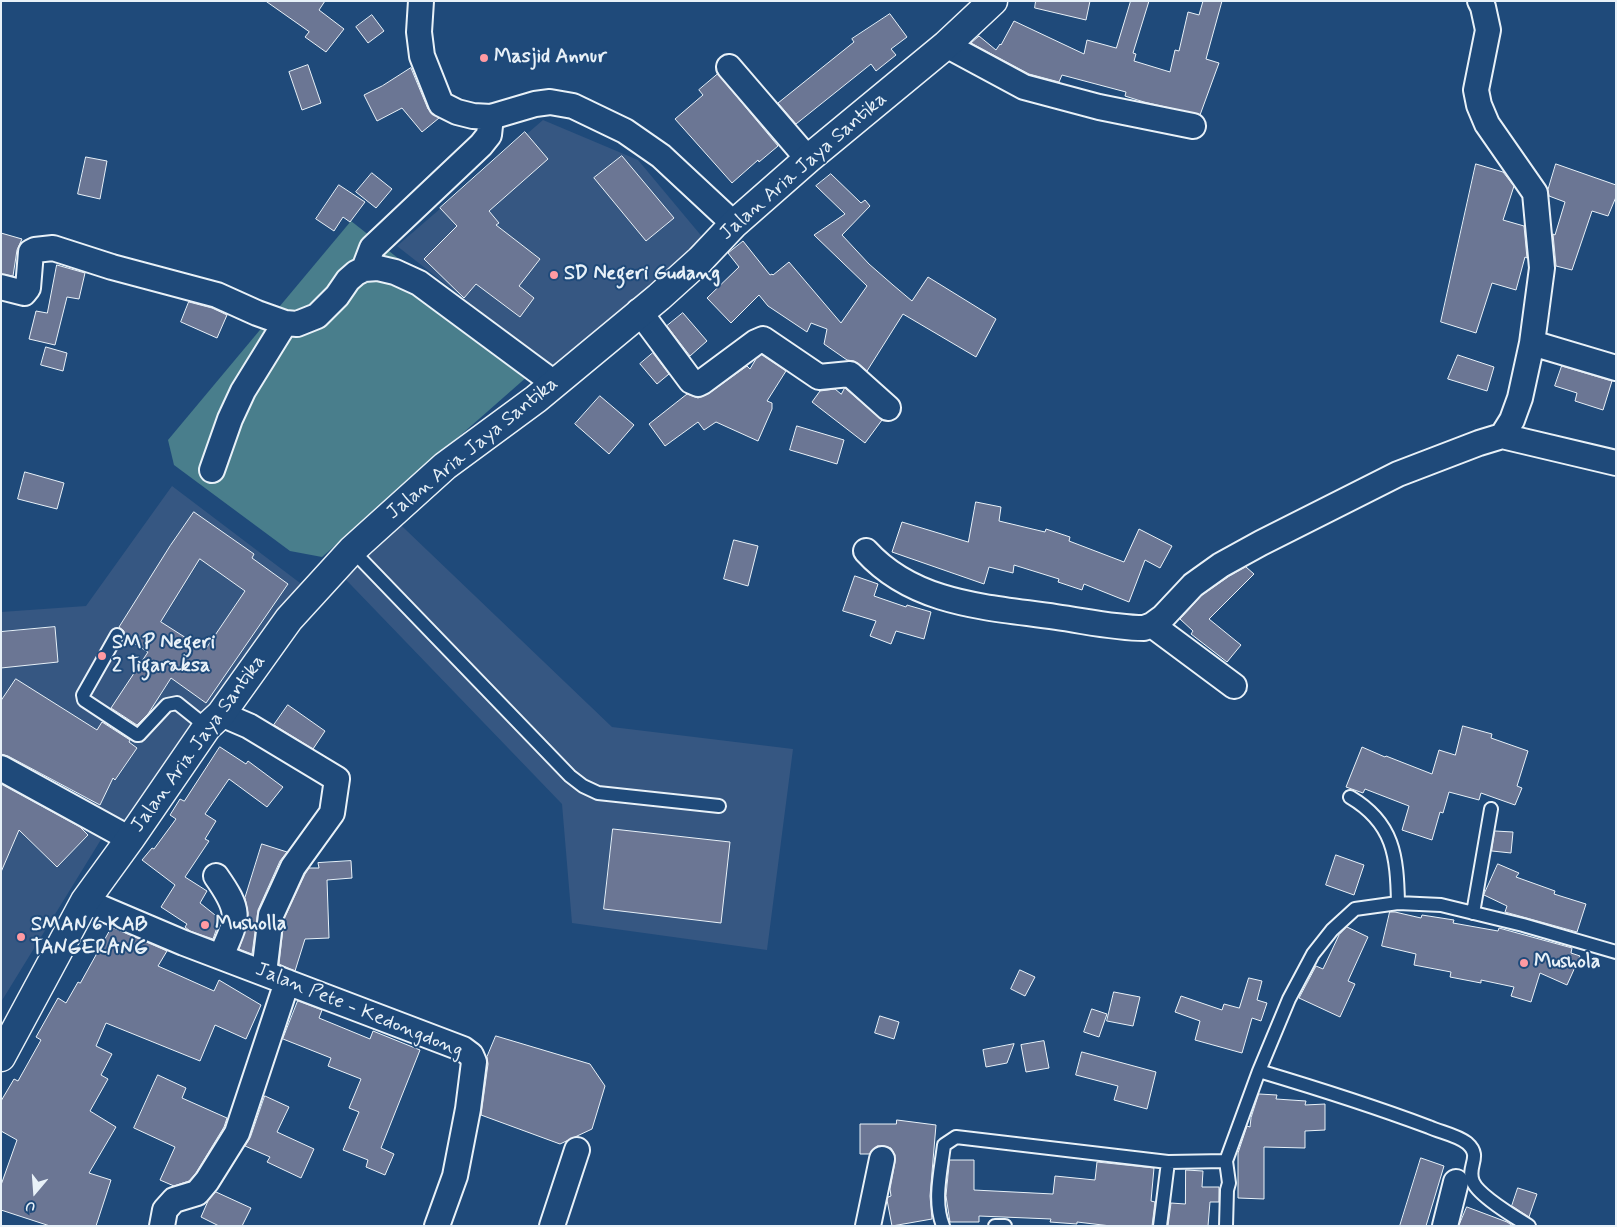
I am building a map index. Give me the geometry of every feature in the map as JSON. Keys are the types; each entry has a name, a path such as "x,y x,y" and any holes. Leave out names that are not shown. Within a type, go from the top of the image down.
{"street":[{"path":"421,1 419,32 422,56 441,104 465,114 491,117 534,104 550,102 573,106 625,131 661,156 734,224"},
{"name":"Jalan Aria Jaya Santika","path":"1,1057 85,901 214,720 289,619 352,550 445,466 518,412 659,297 700,260 734,224 808,159 946,45 993,1"},
{"path":"1480,1 1488,30 1476,90 1479,105 1487,124 1535,193 1542,268 1532,343 1520,398 1512,420 1502,436"},
{"path":"946,45 1024,87 1091,105 1193,126"},
{"path":"729,67 808,159"},
{"path":"364,270 372,248 481,145 489,135 491,117"},
{"path":"1,287 24,293 28,288 31,252 53,248 112,267 217,295 257,313 285,323 297,324 317,316 356,273 378,268 395,272 419,283 554,383"},
{"path":"640,312 691,382 698,384 702,382 762,338 819,376 850,374 888,408"},
{"path":"212,470 230,419 243,391 285,323"},
{"path":"1532,343 1616,368"},
{"path":"866,551 879,566 905,584 931,594 975,605 1144,628 1152,626 1163,617 1193,585 1220,565 1398,474 1479,443 1502,436 1616,463"},
{"path":"1152,626 1234,686"},
{"path":"214,720 249,726 337,779 332,814 293,867 271,915 264,973"},
{"path":"1,768 130,839"},
{"path":"216,876 230,897 235,913 234,926 221,956"},
{"name":"Jalan Pete - Kedongdong","path":"85,901 264,973 463,1049 471,1055 474,1062 455,1176 437,1226"},
{"path":"162,1226 165,1210 174,1200 197,1193 207,1181 237,1133 287,982"},
{"path":"552,1226 577,1150"},
{"path":"868,1226 882,1159"},
{"path":"1445,1226 1456,1182"}],"lane":[{"path":"352,550 570,776 583,786 598,793 719,806"},
{"path":"117,636 83,695 84,700 137,735 167,705 174,703 214,720"},
{"path":"1350,797 1373,813 1391,842 1397,869 1398,903"},
{"path":"1473,913 1491,809"},
{"path":"1226,1226 1227,1190 1229,1183 1226,1161 1259,1071 1289,999 1313,954 1332,930 1356,910 1398,903 1440,905 1523,925 1616,952"},
{"path":"1259,1071 1318,1088 1465,1142 1474,1150 1473,1183 1481,1192 1511,1215 1530,1226"},
{"path":"943,1226 940,1218 938,1195 944,1145 956,1137 1168,1162 1226,1161"},
{"path":"1160,1226 1168,1162"},
{"path":"995,1226 1005,1226"}],"shaded area":[{"name":"SD Negeri Gudang","path":"543,120 638,160 709,245 559,373 397,246"},
{"name":"SMP Negeri 2 Tigaraksa","path":"172,486 304,586 122,831 1,763 1,748 43,775 59,750 94,729 16,679 1,701 1,668 58,662 55,627 1,632 1,612 86,606","holes":["172,543 200,560 144,650 117,632","253,559 288,584 206,703 181,685 245,591","194,644 141,724 113,707","137,748 116,780 113,778 100,805 46,778 59,751 112,778 88,762"]},
{"path":"383,508 612,727 793,749 767,950 572,923 562,804 326,559"},
{"name":"SMAN 6 KAB TANGERANG","path":"33,790 105,833 1,1002 1,872 8,856 1,853","holes":["55,804 88,835 57,867 24,836"]}],"green space":[{"path":"351,221 537,368 322,557 290,551 174,465 168,440"}],"building":[{"path":"266,1 325,1 319,10 344,29 326,52 305,37 309,32"},
{"path":"1036,1 1090,1 1086,20 1035,8"},
{"path":"1131,1 1149,1 1133,53 1136,54 1134,61 1170,72 1175,50 1179,51 1188,12 1199,15 1203,1 1222,1 1206,59 1219,63 1200,115 1144,102 1125,96 1126,92 1062,75 1059,82 1029,74 971,43 979,36 996,50 1001,45 1014,21 1084,54 1087,40 1116,48"},
{"path":"890,14 907,37 891,49 896,55 876,71 871,64 796,124 778,103 854,42 852,39"},
{"path":"372,15 384,31 368,43 356,27"},
{"path":"308,65 321,103 302,110 289,72"},
{"path":"411,68 428,109 439,118 422,132 402,108 377,121 364,95"},
{"path":"718,74 778,146 759,162 758,160 732,183 675,119 703,95 699,90"},
{"path":"525,132 548,159 489,211 499,223 496,225 540,259 519,286 534,298 520,317 476,284 464,298 424,259 457,226 440,208"},
{"path":"622,156 674,218 646,241 594,178"},
{"path":"86,157 107,161 100,199 78,194"},
{"path":"1476,164 1503,172 1514,186 1503,220 1524,226 1527,258 1525,257 1516,290 1492,283 1476,333 1441,322"},
{"path":"1556,164 1616,185 1616,197 1608,216 1592,211 1572,270 1556,266 1553,234 1555,235 1565,202 1549,196 1548,190"},
{"path":"372,173 392,189 376,208 356,192"},
{"path":"831,174 861,203 865,200 870,206 842,235 869,264 912,301 928,277 996,319 976,357 903,314 867,371 859,364 847,360 824,344 827,329 811,323 807,332 768,306 759,295 731,323 707,298 739,267 728,253 743,241 770,275 773,275 789,262 841,323 867,286 814,235 845,214 816,186"},
{"path":"339,185 365,202 350,222 343,217 334,231 316,219"},
{"path":"1,233 22,239 17,250 13,276 1,274"},
{"path":"57,265 85,273 79,299 67,297 55,345 29,339 36,311 47,313"},
{"path":"189,302 212,308 227,315 217,338 181,322"},
{"path":"683,313 707,341 690,356 667,326"},
{"path":"46,347 67,353 63,371 41,365"},
{"path":"653,353 669,374 657,384 640,364"},
{"path":"762,355 786,371 767,401 772,403 772,409 758,441 716,422 704,430 698,422 665,446 649,424 687,394 698,398 708,394 747,366 750,369 756,359"},
{"path":"1458,355 1494,367 1487,391 1448,379"},
{"path":"1562,366 1612,381 1603,410 1575,401 1577,393 1555,386"},
{"path":"845,388 882,420 865,443 812,402 820,391 835,389 841,394"},
{"path":"600,396 634,425 609,454 575,424"},
{"path":"797,426 844,440 837,464 790,450"},
{"path":"25,472 64,483 57,509 18,499"},
{"path":"976,502 1001,507 999,521 1045,532 1046,529 1070,537 1069,541 1124,562 1139,529 1172,546 1160,568 1145,560 1129,602 1084,584 1082,590 1058,582 1059,579 1014,565 1013,573 989,567 984,584 892,552 902,522 968,542"},
{"path":"194,512 254,554 252,558 288,584 206,703 171,678 148,714 137,725 111,708 148,652 125,638 124,631 119,627 170,546","holes":["200,559 245,591 205,650 161,622"]},
{"path":"734,540 758,546 748,586 724,579"},
{"path":"1246,567 1254,574 1209,619 1241,645 1227,662 1191,634 1193,631 1180,619 1202,595"},
{"path":"855,576 878,584 874,596 906,607 907,605 931,612 924,639 896,631 891,644 870,636 876,621 843,611"},
{"path":"55,627 58,662 1,668 1,632"},
{"path":"16,679 97,730 102,722 130,740 129,742 137,748 115,780 113,778 100,805 1,754 1,701"},
{"path":"288,705 325,731 313,749 274,725"},
{"path":"1463,726 1492,734 1491,738 1528,751 1517,786 1522,788 1515,805 1481,793 1479,800 1449,792 1443,813 1440,812 1432,840 1402,830 1409,806 1365,789 1363,793 1346,787 1362,747 1432,774 1439,750 1455,755"},
{"path":"220,747 246,764 248,761 283,787 267,807 229,779 205,814 216,821 205,839 209,841 185,877 207,891 200,903 220,919 213,939 190,931 185,927 187,924 161,907 175,885 142,860 152,848 154,849 176,819 170,815 180,799 184,801"},
{"path":"1,784 80,827 88,835 57,867 19,830 1,872"},
{"path":"613,829 730,842 721,923 604,909"},
{"path":"1495,831 1513,832 1511,853 1492,851"},
{"path":"262,844 287,852 280,861 258,910 252,954 239,949 247,925 248,913 245,898"},
{"path":"1336,855 1364,865 1354,895 1326,885"},
{"path":"351,861 352,878 327,880 329,938 305,939 295,971 279,964 284,919 309,868 319,868 318,863"},
{"path":"1498,864 1519,873 1516,877 1555,891 1554,894 1586,904 1577,932 1505,912 1507,906 1484,895"},
{"path":"1390,912 1421,918 1422,915 1454,920 1453,923 1498,931 1499,928 1572,948 1571,953 1580,956 1567,985 1540,973 1531,1002 1511,996 1514,987 1481,980 1481,983 1450,977 1451,972 1414,965 1416,954 1382,946"},
{"path":"112,927 167,951 158,966 214,991 219,980 261,1005 246,1039 215,1025 200,1061 106,1023 96,1046 112,1054 101,1075 108,1079 90,1111 116,1127 89,1173 111,1180 96,1226 50,1226 1,1210 1,1185 17,1140 1,1131 1,1101 14,1079 18,1081 41,1040 36,1037 58,998 66,1003 78,982 80,983"},
{"path":"1347,927 1368,937 1348,981 1355,984 1340,1017 1299,998 1316,966 1323,969 1339,935"},
{"path":"1020,970 1035,977 1025,996 1011,989"},
{"path":"1249,978 1262,981 1257,1000 1267,1003 1261,1021 1252,1018 1242,1053 1195,1040 1200,1021 1175,1012 1181,996 1222,1010 1224,1004 1239,1008"},
{"path":"1114,992 1140,997 1133,1026 1107,1021"},
{"path":"298,1001 322,1010 319,1018 370,1039 373,1031 420,1050 381,1148 394,1154 385,1175 366,1167 368,1160 343,1150 359,1112 349,1108 361,1079 328,1066 331,1058 283,1039"},
{"path":"1092,1009 1107,1014 1099,1037 1084,1032"},
{"path":"880,1016 899,1022 894,1039 875,1033"},
{"path":"496,1036 590,1064 605,1086 592,1129 560,1144 481,1115 488,1064 487,1057"},
{"path":"1044,1041 1049,1068 1026,1072 1021,1045"},
{"path":"1014,1044 1007,1063 986,1067 983,1050"},
{"path":"1082,1052 1156,1072 1147,1109 1114,1100 1118,1086 1076,1075"},
{"path":"158,1075 186,1088 182,1098 227,1118 224,1127 196,1173 189,1181 174,1186 160,1180 175,1147 134,1128"},
{"path":"1259,1094 1277,1095 1276,1099 1306,1101 1305,1105 1325,1104 1325,1130 1305,1131 1305,1148 1264,1147 1264,1199 1238,1198 1238,1153 1247,1126 1250,1127"},
{"path":"265,1096 289,1107 277,1132 314,1149 301,1178 267,1162 270,1157 245,1146 250,1138"},
{"path":"897,1120 936,1125 930,1196 932,1219 892,1226 887,1200 891,1196 890,1189 895,1155 891,1148 884,1146 877,1146 870,1154 860,1154 860,1124 896,1124"},
{"path":"1421,1158 1444,1166 1426,1226 1400,1226"},
{"path":"950,1160 974,1160 974,1190 1053,1194 1055,1176 1095,1180 1097,1162 1154,1168 1151,1201 1155,1202 1152,1226 1111,1226 1077,1222 1077,1224 1050,1222 1051,1219 979,1216 979,1222 950,1222 946,1196"},
{"path":"1186,1170 1203,1171 1202,1187 1219,1187 1219,1202 1210,1202 1208,1226 1168,1226 1171,1203 1185,1204"},
{"path":"1518,1188 1537,1194 1529,1217 1512,1206"},
{"path":"216,1192 251,1208 242,1226 219,1226 201,1217 208,1201"},
{"path":"1467,1207 1507,1222 1513,1226 1459,1226"}],"place":[{"name":"Masjid Annur","path":"484,58"},
{"name":"SD Negeri Gudang","path":"554,275"},
{"name":"SMP Negeri 2 Tigaraksa","path":"102,656"},
{"name":"Musholla","path":"205,925"},
{"name":"SMAN 6 KAB TANGERANG","path":"21,937"},
{"name":"Mushola","path":"1524,963"}]}
